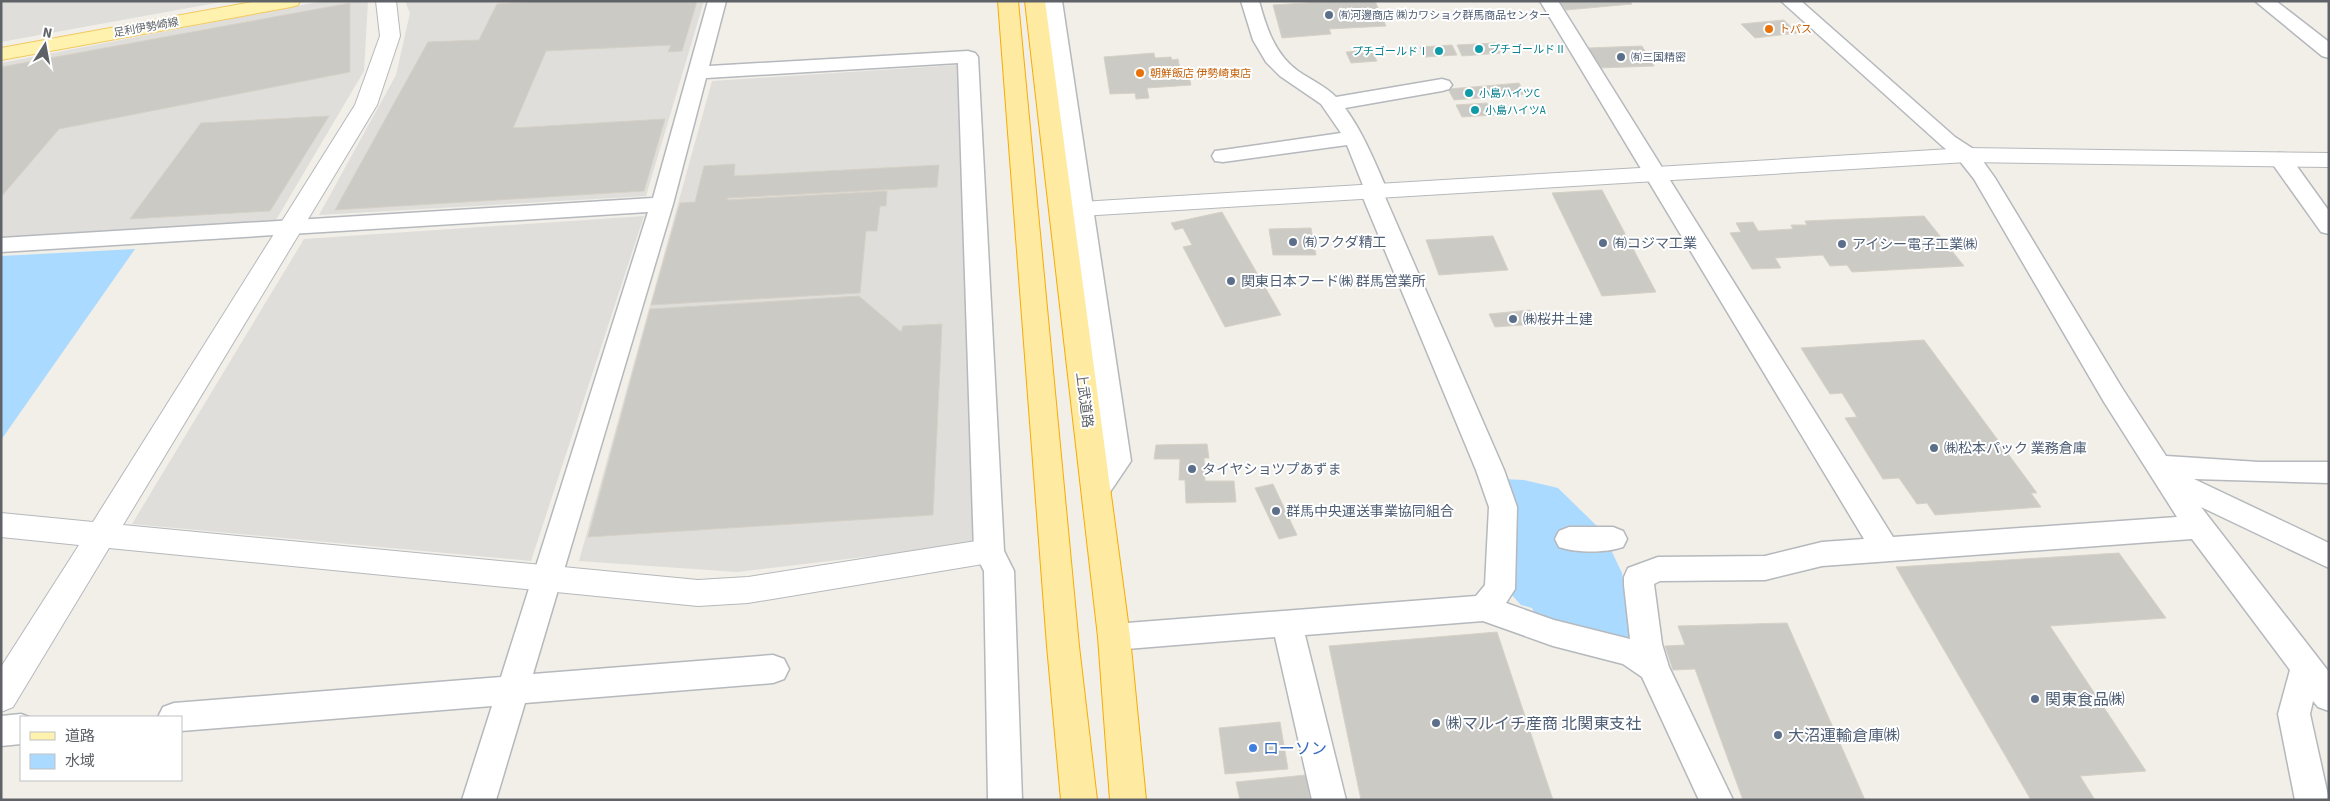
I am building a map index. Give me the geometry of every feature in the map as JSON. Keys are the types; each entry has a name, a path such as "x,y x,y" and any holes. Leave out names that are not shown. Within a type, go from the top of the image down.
{"highway":[{"path":"1008,1 1062,626 1079,800"},
{"name":"上武道路","path":"1034,1 1114,637 1128,800"}],"main road":[{"name":"足利伊勢崎線","path":"1,54 291,1"}],"street":[{"path":"1,697 366,105 390,36 386,1"},
{"path":"479,800 662,204 717,1"},
{"path":"1053,1 1116,461 1096,490"},
{"path":"1250,1 1255,22 1271,54 1285,71 1331,104 1348,126 1490,470 1503,507 1500,590 1484,608"},
{"path":"1549,1 1885,548"},
{"path":"1790,1 1948,141 1968,155 2044,276 2113,395 2161,472 2199,527 2320,679 2294,714 2312,800"},
{"path":"2264,1 2329,52"},
{"path":"698,72 968,57 989,551 999,571 1005,800"},
{"path":"1331,104 1442,85"},
{"path":"1223,156 1353,138"},
{"path":"1081,209 1968,155 2329,160"},
{"path":"2280,159 2329,227"},
{"path":"1,245 662,204"},
{"path":"2161,472 2329,473"},
{"path":"2161,472 2329,556"},
{"path":"1,525 698,594 748,590 989,551"},
{"path":"1716,800 1653,668 1646,644 1639,585 1640,577 1658,569 1765,568 1822,554 1885,548 2199,527"},
{"path":"1569,539 1613,538"},
{"path":"1114,637 1484,608 1553,633 1632,653 1653,668"},
{"path":"1287,623 1330,800"},
{"path":"182,716 773,669"},
{"path":"1,730 20,729"}],"shaded area":[{"path":"1,1 227,1 1,42"},
{"path":"323,1 368,1 364,71 276,220 1,237 1,63"},
{"path":"405,1 704,1 646,196 319,215 396,75 410,13"},
{"path":"958,65 974,544 737,572 579,561 712,81"},
{"path":"644,216 531,561 132,524 304,239"}],"water":[{"path":"135,249 1,440 1,256"},
{"path":"1503,479 1524,480 1558,488 1602,531 1622,573 1633,634 1625,639 1573,626 1534,612 1532,608 1521,605 1509,592"}],"building":[{"path":"541,1 697,1 682,51 668,52 671,45 546,51 513,128 665,119 644,191 335,210 428,42 479,40 497,4"},
{"name":"㈲河邊商店 ㈱カワショク群馬商品センター","path":"1375,1 1386,26 1329,29 1331,34 1282,38 1273,5"},
{"path":"1559,1 1630,1 1632,4 1566,10"},
{"path":"350,3 350,72 59,129 1,197 1,67"},
{"name":"トパス","path":"1784,20 1797,33 1755,38 1741,24"},
{"name":"プチゴールドⅡ","path":"1495,43 1501,53 1462,56 1457,45"},
{"name":"プチゴールドⅠ","path":"1452,45 1457,55 1425,57 1420,47"},
{"name":"㈲三国精密","path":"1642,46 1654,66 1599,68 1588,48"},
{"path":"1371,50 1377,61 1351,63 1346,52"},
{"name":"朝鮮飯店 伊勢崎東店","path":"1154,53 1155,58 1171,57 1172,60 1178,59 1180,69 1172,69 1174,79 1189,77 1191,85 1147,88 1149,98 1136,99 1135,93 1110,94 1104,57"},
{"path":"1519,83 1525,94 1491,97 1485,86"},
{"name":"小島ハイツC","path":"1485,86 1491,97 1454,100 1448,89"},
{"name":"小島ハイツA","path":"1487,103 1494,115 1462,117 1456,105"},
{"path":"329,116 270,211 130,219 201,123"},
{"path":"735,164 734,176 939,165 937,187 728,198 727,200 887,191 886,206 880,206 877,231 866,231 860,293 651,305 680,203 695,202 704,166"},
{"name":"㈲コジマ工業","path":"1602,190 1656,292 1602,296 1552,193"},
{"name":"関東日本フード㈱ 群馬営業所","path":"1222,212 1281,315 1225,327 1183,247 1192,245 1183,228 1175,230 1171,223"},
{"name":"アイシー電子工業㈱","path":"1924,216 1964,266 1852,272 1847,265 1830,266 1823,255 1775,258 1781,268 1752,269 1730,233 1741,232 1736,223 1753,222 1758,231 1793,229 1791,225 1807,225 1805,221"},
{"name":"㈲フクダ精工","path":"1311,228 1316,255 1273,255 1269,229"},
{"path":"1493,236 1508,270 1439,275 1426,240"},
{"path":"859,296 901,332 903,326 942,324 933,515 588,537 650,309"},
{"name":"㈱桜井土建","path":"1530,310 1537,324 1495,327 1489,314"},
{"name":"㈱松本パック 業務倉庫","path":"1924,340 2037,493 2031,493 2041,507 1935,515 1927,503 1917,504 1899,478 1883,479 1845,418 1857,417 1842,393 1830,394 1801,348"},
{"name":"タイヤショツプあずま","path":"1207,444 1209,458 1204,458 1205,481 1234,481 1236,502 1186,503 1185,480 1179,480 1180,459 1154,459 1156,445"},
{"name":"群馬中央運送事業協同組合","path":"1273,484 1297,535 1279,539 1255,488"},
{"name":"関東食品㈱","path":"2119,553 2166,618 2050,626 2146,771 2080,776 2095,800 2031,800 1896,567"},
{"name":"大沼運輸倉庫㈱","path":"1787,623 1865,800 1743,800 1695,669 1673,670 1665,646 1685,645 1678,626"},
{"name":"㈱マルイチ産商 北関東支社","path":"1497,632 1553,800 1361,800 1329,646"},
{"name":"ローソン","path":"1280,722 1288,769 1225,774 1219,728"},
{"path":"1306,775 1310,800 1240,800 1236,782"}],"place":[{"name":"㈲河邊商店 ㈱カワショク群馬商品センター","path":"1329,15"},
{"name":"トパス","path":"1769,29"},
{"name":"プチゴールドⅡ","path":"1479,49"},
{"name":"プチゴールドⅠ","path":"1439,51"},
{"name":"㈲三国精密","path":"1621,57"},
{"name":"朝鮮飯店 伊勢崎東店","path":"1140,73"},
{"name":"小島ハイツC","path":"1469,93"},
{"name":"小島ハイツA","path":"1475,110"},
{"name":"㈲フクダ精工","path":"1293,242"},
{"name":"㈲コジマ工業","path":"1603,243"},
{"name":"アイシー電子工業㈱","path":"1842,244"},
{"name":"関東日本フード㈱ 群馬営業所","path":"1231,281"},
{"name":"㈱桜井土建","path":"1513,319"},
{"name":"㈱松本パック 業務倉庫","path":"1934,448"},
{"name":"タイヤショツプあずま","path":"1192,469"},
{"name":"群馬中央運送事業協同組合","path":"1276,511"},
{"name":"関東食品㈱","path":"2035,699"},
{"name":"㈱マルイチ産商 北関東支社","path":"1436,723"},
{"name":"大沼運輸倉庫㈱","path":"1778,735"},
{"name":"ローソン","path":"1253,748"}]}
